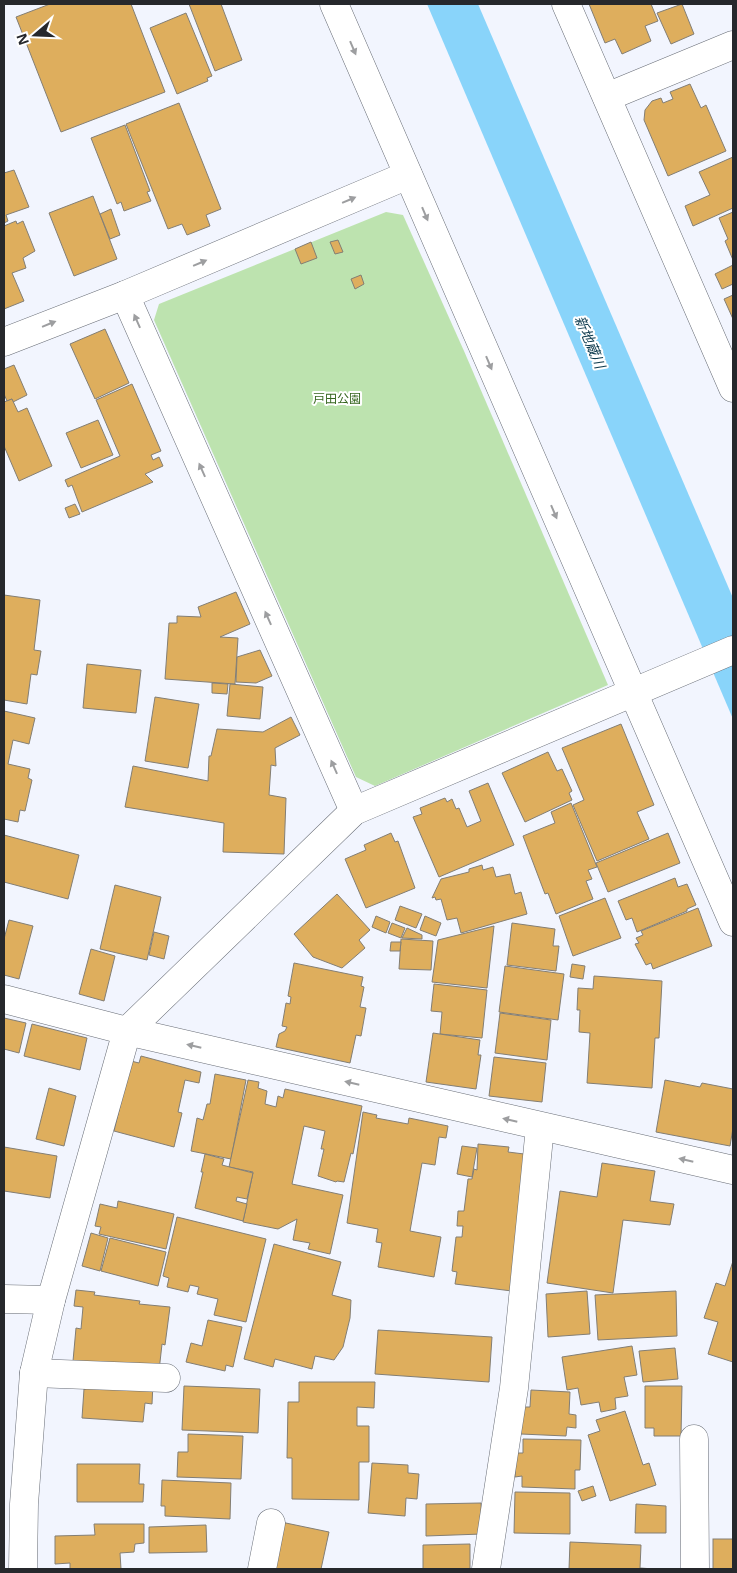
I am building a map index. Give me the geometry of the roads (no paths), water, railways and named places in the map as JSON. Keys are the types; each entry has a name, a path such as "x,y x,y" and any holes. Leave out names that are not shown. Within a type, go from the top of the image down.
{"street":[{"path":"334,4 408,175 641,689 733,922"},
{"path":"566,4 733,388"},
{"path":"607,97 733,45"},
{"path":"4,342 125,295 408,175"},
{"path":"125,295 354,811"},
{"path":"23,1569 14,1506 34,1373 51,1300 127,1031 354,811 733,650"},
{"path":"4,998 127,1031 733,1170"},
{"path":"486,1569 514,1388 540,1127"},
{"path":"4,1299 51,1300"},
{"path":"34,1373 166,1378"},
{"path":"694,1439 695,1569"},
{"path":"262,1569 271,1523"}],"water":[{"name":"新地蔵川","path":"427,4 478,4 733,598 733,719"}],"park label":[{"name":"戸田公園","path":"337,399"}]}
